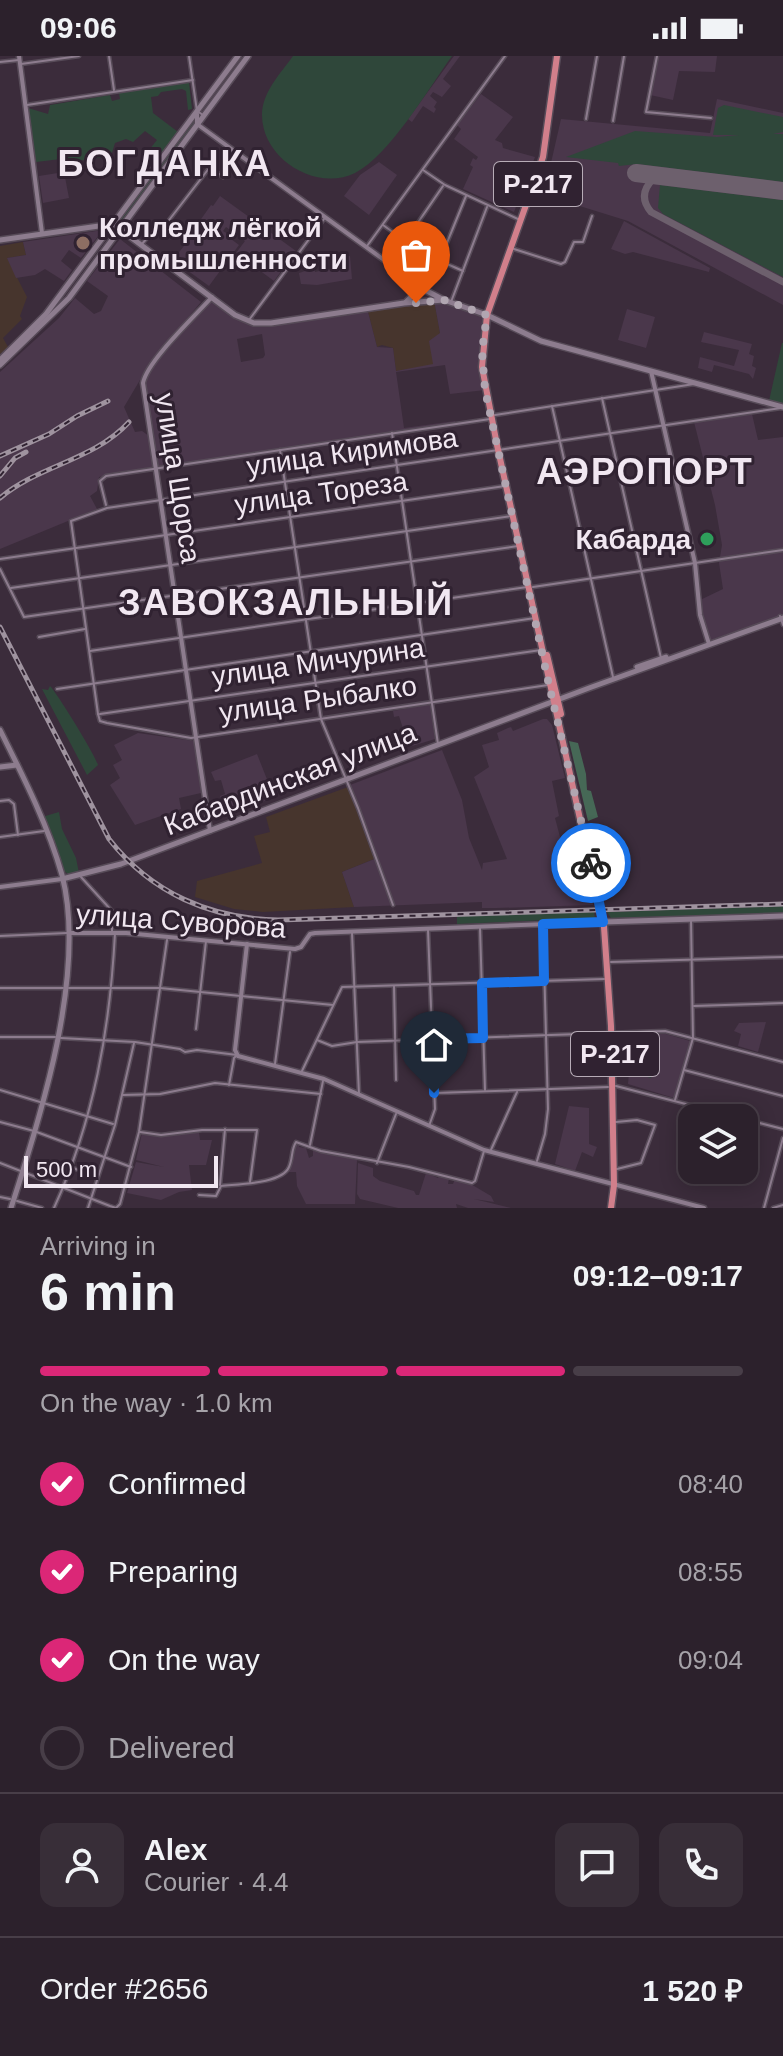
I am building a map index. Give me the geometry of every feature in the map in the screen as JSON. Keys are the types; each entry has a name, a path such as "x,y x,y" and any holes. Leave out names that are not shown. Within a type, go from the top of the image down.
{"main road":[{"path":"0,362 54,315 120,229 195,121 197,111 238,56"},
{"path":"0,362 36,325 195,121 204,116 248,56"},
{"name":"Р-217","path":"558,56 545,146 488,315 482,351 485,390 605,922 611,962 615,1186"},
{"name":"Р-217","path":"492,417 485,360 488,315 547,151 558,56"},
{"path":"0,240 113,224 248,321 271,323 444,300"},
{"path":"404,303 426,291 488,315 541,341 783,408"},
{"path":"423,302 429,298 426,291"},
{"path":"416,294 423,302"},
{"name":"Р-217","path":"500,450 549,685 555,700"},
{"name":"Кабардинская улица","path":"589,688 661,658 782,618"},
{"name":"Кабардинская улица","path":"62,879 121,864 709,643"},
{"path":"0,730 45,831 62,879 69,933 58,1037 11,1208"},
{"path":"0,767 17,765"},
{"name":"улица Суворова","path":"605,922 783,916"},
{"name":"Р-217","path":"605,922 613,1033"},
{"name":"Р-217","path":"613,1086 616,1169 613,1208"}],"street":[{"path":"0,62 79,56"},
{"path":"109,56 114,92"},
{"path":"189,56 197,111 204,116"},
{"path":"365,248 505,56"},
{"path":"586,119 597,56"},
{"path":"613,121 624,56"},
{"path":"657,56 646,112 711,118"},
{"path":"20,60 42,233"},
{"path":"26,105 193,80"},
{"path":"195,121 426,291"},
{"path":"142,245 159,224 166,224 210,167 223,177 238,155"},
{"path":"422,169 445,185 521,221"},
{"path":"405,241 445,185"},
{"path":"439,261 467,195"},
{"path":"451,303 488,205"},
{"path":"514,249 561,264 575,241 583,242 592,216"},
{"path":"248,321 324,218"},
{"path":"382,224 439,261 463,271"},
{"path":"412,283 416,294"},
{"name":"улица Щорса","path":"210,831 143,388 144,376 212,297"},
{"path":"651,371 695,563 700,615 709,643"},
{"path":"106,505 100,481 103,478 695,383"},
{"path":"602,398 661,658"},
{"path":"552,406 613,677"},
{"name":"улица Киримова","path":"75,549 71,521 105,508 783,408"},
{"path":"392,433 438,745"},
{"path":"280,450 321,719 347,779 393,905"},
{"name":"улица Тореза","path":"0,559 506,486"},
{"path":"9,589 513,516"},
{"path":"0,569 24,617 519,546"},
{"path":"75,549 98,714"},
{"path":"89,651 783,550"},
{"path":"57,689 535,618"},
{"path":"39,637 86,629"},
{"name":"улица Мичурина","path":"98,714 543,650"},
{"name":"улица Рыбалко","path":"98,714 100,721 107,723 188,738 549,685"},
{"path":"0,801 13,803 18,835"},
{"path":"0,837 45,831"},
{"path":"54,1208 87,1117 106,1040 112,987 112,911 80,876"},
{"name":"Кабардинская улица","path":"0,887 62,879"},
{"path":"675,1100 693,1038 691,920"},
{"name":"улица Суворова","path":"0,936 113,932 290,949 301,947 311,933 605,922"},
{"path":"536,1164 545,1134 548,1090 543,924"},
{"path":"480,926 485,1091"},
{"path":"428,928 434,1093 434,1114 428,1127"},
{"path":"352,931 359,1095"},
{"path":"0,1163 117,1207 124,1195 139,1132 168,936"},
{"path":"196,1029 206,940"},
{"path":"229,1085 237,1055 247,944"},
{"path":"275,1065 290,949"},
{"path":"611,962 783,957"},
{"path":"302,1071 341,988 609,978"},
{"path":"394,986 396,1080"},
{"path":"0,988 160,988 333,1005"},
{"path":"694,1006 783,1003"},
{"path":"317,1040 332,1046 357,1042 668,1031 783,1062"},
{"path":"0,1037 135,1042 185,1052 197,1050 237,1055 324,1079 487,1151 704,1208"},
{"path":"88,1208 115,1125 135,1042"},
{"path":"683,1070 783,1096"},
{"path":"310,1146 324,1079"},
{"path":"123,1095 144,1095 207,1084 321,1094"},
{"path":"434,1093 613,1086 690,1104"},
{"path":"0,1090 115,1125"},
{"path":"221,1186 268,1179 288,1171 295,1142 321,1151 474,1183 517,1091"},
{"path":"377,1163 396,1113"},
{"path":"615,1122 637,1120 655,1125 641,1163 616,1169"},
{"path":"0,1122 34,1131 131,1167"},
{"path":"758,1122 783,1129"},
{"path":"139,1132 161,1135 225,1129 257,1130 250,1183"},
{"path":"199,1195 216,1196 221,1186 225,1129"},
{"path":"764,1208 783,1138"},
{"path":"776,1165 783,1163"},
{"path":"70,1167 97,1178"},
{"path":"0,1197 42,1208"},
{"path":"773,1208 783,1205"}],"shaded area":[{"path":"454,56 460,56 443,79 451,86 442,97 433,92 430,96 437,102 434,113 423,106 412,122 408,119"},
{"path":"658,56 717,56 715,72 679,71 673,100 650,95"},
{"path":"481,94 513,117 495,140 502,143 503,148 535,157 514,212 463,189 473,167 470,165 473,158 476,160 478,157 454,139 461,129 457,125"},
{"path":"717,99 783,113 783,305 628,221 543,198 561,119 710,133"},
{"path":"379,162 397,175 369,215 344,196 360,175"},
{"path":"64,172 69,198 43,203 39,176"},
{"path":"220,196 296,251 274,281 236,253 245,241 226,227 223,231 239,245 209,286 173,260"},
{"path":"624,221 710,268 709,272 611,249"},
{"path":"103,230 81,258 69,250 61,261 72,270 64,281 45,269 35,275 16,278 7,258 26,255 23,242"},
{"path":"120,239 201,302 150,363 124,407 135,432 142,431 149,436 153,467 99,477 97,491 90,496 97,509 0,549 0,372 59,318 75,298 94,314 101,311 108,296 87,281"},
{"path":"23,242 26,255 7,258 27,297 20,316 22,319 3,338 8,347 0,354 0,246"},
{"path":"350,256 352,279 317,285 301,284 299,273 314,268 315,272 338,267 338,258"},
{"path":"212,297 234,315 258,324 367,308 377,347 393,348 396,371 433,364 429,341 440,333 434,300 444,300 487,315 482,351 485,390 450,394 445,365 396,372 404,428 455,421 456,424 157,469 143,383 155,361","holes":["262,334 265,355 241,362 237,339"]},
{"path":"434,300 440,333 433,365 396,371 393,348 377,347 367,308"},
{"path":"627,309 655,317 646,348 618,340"},
{"path":"704,332 752,344 749,354 754,356 752,366 756,368 753,379 749,374 714,365 712,372 698,368 700,357 734,366 739,350 701,342"},
{"path":"752,414 758,440 783,437 783,615 708,641 698,601 723,589 719,563 722,545 694,422"},
{"path":"430,704 435,739 409,747 399,716 394,717 393,711"},
{"path":"543,719 552,725 565,778 552,781 559,816 555,818 573,886 590,885 593,905 482,908 482,902 354,907 342,872 377,858 350,785 442,750 462,800 469,838 482,870 483,863 507,859 474,777 489,767 482,745 499,740 497,733 508,728 511,727 513,731"},
{"path":"138,733 194,741 201,793 179,798 181,809 135,825 110,785 120,778 113,765 122,760 114,745"},
{"path":"257,754 274,797 227,817 220,796 225,794 221,780 215,781 211,772"},
{"path":"348,787 374,859 342,872 354,907 263,912 234,909 195,897 197,881 262,863 254,836 270,832 266,817"},
{"path":"766,1022 758,1052 738,1046 741,1034 734,1031 739,1023"},
{"path":"642,1034 666,1034 690,1041 674,1098 628,1084 630,1062 637,1058"},
{"path":"569,1106 589,1108 589,1144 597,1147 593,1157 582,1152 575,1171 555,1164"},
{"path":"199,1132 200,1140 212,1140 206,1165 189,1165 192,1190 161,1200 127,1193 136,1162 164,1167 136,1160 142,1133 159,1136"},
{"path":"295,1143 306,1148 309,1158 313,1156 313,1150 357,1160 355,1204 306,1204 297,1186 296,1172 289,1172"},
{"path":"358,1163 373,1168 373,1176 380,1181 414,1191 416,1195 419,1195 426,1173 449,1178 448,1184 453,1184 455,1179 469,1183 491,1196 494,1202 474,1199 511,1208 468,1208 456,1204 457,1208 398,1208 360,1199 357,1194"}],"green space":[{"path":"293,56 452,56 382,152 355,173 340,178 324,178 308,175 281,158 264,131 262,115 265,98"},
{"path":"189,82 192,109 188,110 186,91 182,89 151,97 153,113 178,132 153,167 145,155 157,140 145,131 133,142 126,139 115,143 111,156 65,163 61,159 36,162 28,108 48,114 50,105 110,95 112,101 120,99 119,93"},
{"path":"724,105 783,117 783,132 773,134 783,134 783,182 637,164 619,166 618,163 566,157 635,131 717,137 739,135 713,135 718,108"},
{"path":"191,122 194,125 119,224 118,221"},
{"path":"660,185 783,200 783,277 663,214 658,208"},
{"name":"АЭРОПОРТ","path":"783,343 783,405 769,401"},
{"path":"50,686 96,759 98,765 87,775 42,689 48,690"},
{"path":"569,741 578,743 587,790 591,791 598,817 588,821"},
{"path":"59,812 62,829 76,858 79,873 68,874 62,869 42,817"},
{"path":"605,850 619,889 600,881 594,853"},
{"path":"783,906 783,913 611,918 607,912"},
{"path":"594,912 595,918 457,924 457,916"},
{"path":"645,1046 659,1050 651,1078 637,1074"}],"taxiway":[{"path":"664,177 653,179 645,191 651,212 783,282"}],"runway":[{"path":"636,173 783,191"}],"railway":[{"path":"0,456 49,434 108,401"},
{"path":"0,498 32,478 99,446 129,422"},
{"path":"0,476 15,458 26,452"},
{"path":"0,627 109,839 126,858 163,888 206,908 229,915 278,920 783,904"}],"way so far":[{"path":"416,303 444,300 487,315 482,351 485,390 591,863"}],"place":[{"name":"Колледж лёгкой промышленности","path":"83,243"},
{"name":"Кабарда","path":"707,539"}],"district":[{"name":"БОГДАНКА","path":"165,163"},
{"name":"АЭРОПОРТ","path":"645,471"},
{"name":"ЗАВОКЗАЛЬНЫЙ","path":"286,602"}],"route":[{"path":"434,1093 433,1039 483,1038 482,983 544,981 543,924 603,922 591,863"}]}
